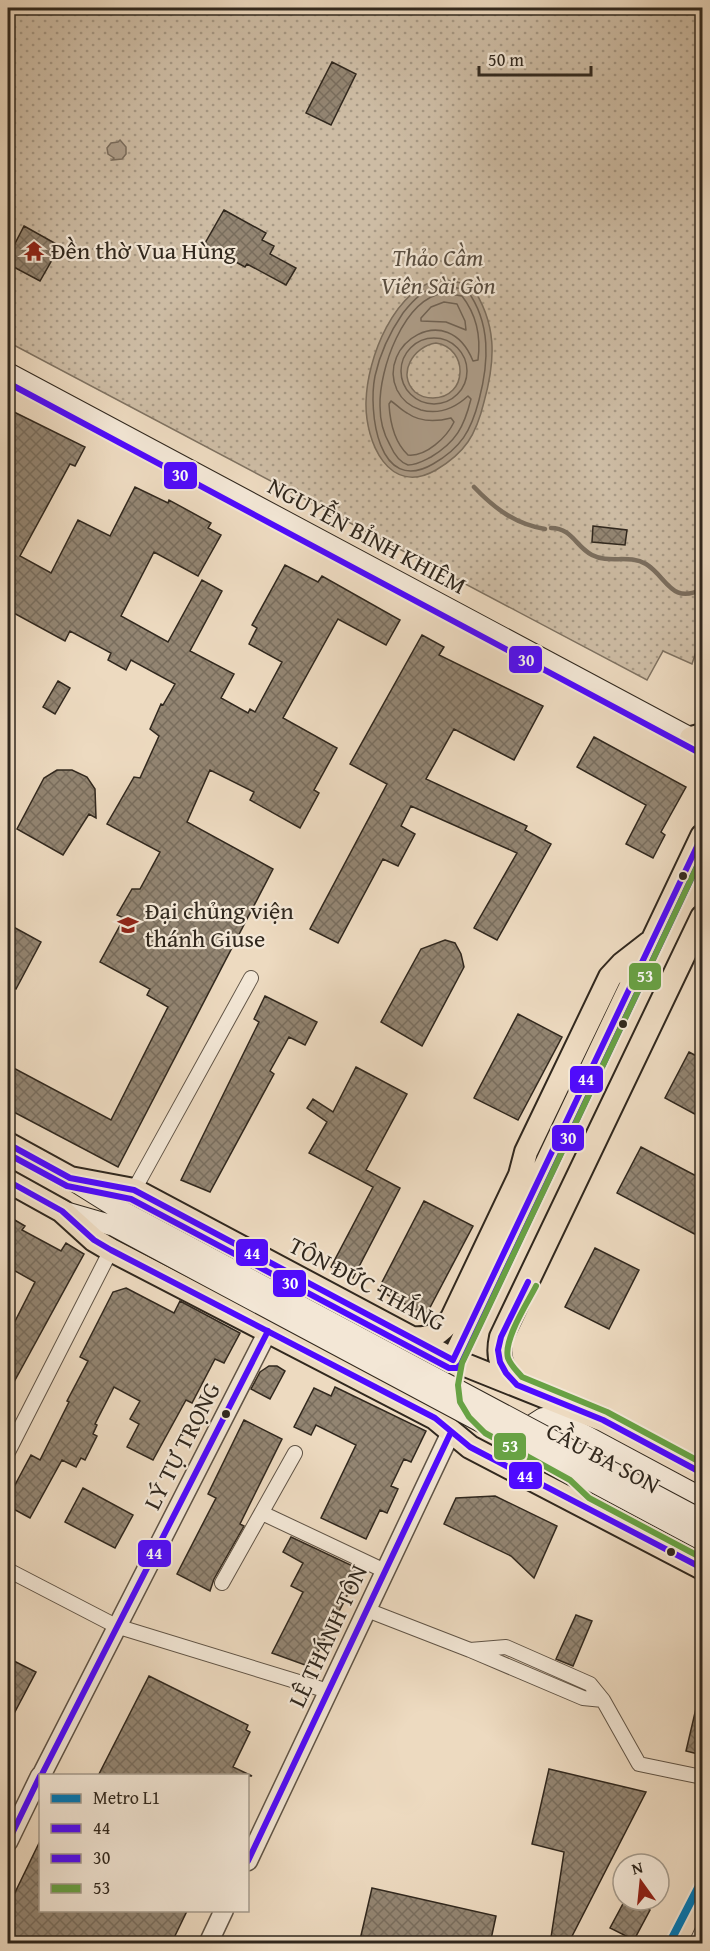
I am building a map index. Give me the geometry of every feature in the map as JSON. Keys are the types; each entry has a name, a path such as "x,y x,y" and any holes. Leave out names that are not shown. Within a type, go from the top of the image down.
{"main road":[{"name":"NGUYỄN BỈNH KHIÊM","path":"8,373 699,739"},
{"path":"584,1505 565,1487 467,1431 448,1398 448,1374 702,837"},
{"path":"517,1385 506,1374 500,1362 498,1350 501,1337 702,917"},
{"path":"411,1338 423,1339 435,1336 452,1318 520,1175 526,1152 610,977 622,964 652,941"},
{"path":"520,1175 559,1137"},
{"name":"TÔN ĐỨC THẮNG","path":"8,1144 70,1178 134,1190 453,1360 603,1420 702,1473"},
{"name":"CẦU BA SON","path":"70,1178 118,1219 702,1540"},
{"path":"8,1180 62,1211 94,1240 111,1250 435,1418 470,1447 702,1568"},
{"name":"CẦU BA SON","path":"62,1211 118,1219 702,1520"},
{"path":"523,1464 518,1459 518,1453 532,1425 539,1419 548,1417 557,1419 702,1497"}],"street":[{"path":"134,1190 251,978"},
{"path":"8,1452 111,1250"},
{"name":"LÝ TỰ TRỌNG","path":"42,1774 268,1331"},
{"name":"LÊ THÁNH TÔN","path":"249,1859 451,1432"},
{"path":"222,1583 295,1453"},
{"path":"262,1513 385,1571"},
{"path":"8,1570 116,1626 328,1691"},
{"path":"367,1610 470,1650 583,1698 603,1700 639,1764 702,1777"},
{"name":"LÝ TỰ TRỌNG","path":"8,1842 39,1780"},
{"path":"208,1944 224,1912"},
{"path":"696,1944 702,1931"}],"green space":[{"name":"Thảo Cầm Viên Sài Gòn","path":"8,8 702,8 702,633 692,664 663,651 647,680 8,342"}],"water":[{"path":"120,140 126,147 126,154 122,159 112,160 114,158 108,154 107,148 111,143"},
{"path":"442,279 471,285 480,299 490,327 491,371 477,424 462,450 436,470 419,476 405,476 393,471 375,448 367,418 366,402 372,365 386,327 410,296 425,285","holes":["436,343 447,347 459,363 458,382 453,390 445,396 433,398 415,392 407,377 410,362 421,349 428,345"]}],"building":[{"path":"332,62 356,74 331,125 306,113"},
{"path":"224,210 266,233 262,240 274,246 270,254 296,268 286,285 204,245"},
{"name":"Đền thờ Vua Hùng","path":"24,226 60,246 40,281 8,264 8,257"},
{"path":"12,411 85,447 75,466 70,464 20,556 51,573 78,520 110,536 135,487 168,503 169,500 211,523 208,528 221,535 198,576 154,552 121,616 168,642 202,580 222,591 190,651 234,674 221,698 248,713 250,709 255,712 282,662 249,644 257,628 252,625 285,565 318,582 322,576 400,620 386,645 338,619 283,718 337,748 314,790 319,793 300,828 250,800 254,792 210,770 187,822 273,869 118,1167 8,1109 8,1065 111,1120 168,1007 147,995 150,989 100,962 124,918 117,915 132,889 140,889 160,852 107,824 134,777 140,778 159,736 150,729 161,704 163,705 175,684 131,660 126,670 108,660 111,653 70,631 65,641 12,612 8,612 8,419"},
{"path":"593,526 627,530 625,545 592,542"},
{"path":"422,635 444,647 439,655 543,706 514,760 454,729 426,779 527,826 525,830 551,844 497,940 474,928 517,853 411,806 401,826 415,834 398,866 383,859 338,943 310,929 387,784 350,764"},
{"path":"58,681 70,688 55,714 43,707"},
{"path":"594,737 686,787 661,832 665,835 653,858 626,844 646,805 577,767"},
{"path":"57,770 72,770 87,777 95,789 96,818 89,814 63,855 17,829 44,778"},
{"path":"8,924 41,942 16,989 8,984"},
{"path":"445,940 455,943 464,967 422,1046 381,1022 421,949"},
{"path":"265,996 317,1022 305,1045 289,1037 270,1071 274,1074 210,1192 181,1180 259,1022 254,1019"},
{"path":"518,1014 562,1037 518,1120 474,1098"},
{"path":"689,1052 702,1059 702,1118 665,1098"},
{"path":"356,1067 407,1094 366,1170 400,1188 353,1278 331,1267 373,1187 309,1153 327,1122 307,1108 313,1099 333,1112"},
{"path":"641,1147 702,1179 702,1238 617,1193"},
{"path":"424,1201 473,1226 426,1315 378,1290"},
{"path":"8,1216 25,1226 22,1230 61,1251 66,1243 84,1254 8,1393 8,1335 35,1282 8,1267"},
{"path":"595,1248 639,1270 609,1329 565,1307"},
{"path":"126,1288 174,1313 180,1301 240,1333 224,1363 215,1359 192,1403 186,1400 153,1460 127,1447 139,1424 130,1419 140,1401 114,1387 95,1424 97,1425 93,1434 97,1436 85,1460 81,1458 76,1467 62,1460 30,1518 8,1506 8,1498 31,1455 40,1460 88,1361 80,1357 113,1292"},
{"path":"269,1366 277,1366 285,1371 270,1399 251,1389 260,1372"},
{"path":"335,1387 426,1431 411,1462 404,1459 391,1486 398,1489 387,1513 380,1510 366,1539 321,1518 356,1445 316,1425 311,1435 294,1427 314,1388 331,1396"},
{"path":"244,1420 282,1439 240,1524 244,1526 214,1579 210,1591 177,1574 216,1498 208,1494"},
{"path":"83,1488 133,1515 115,1548 65,1522"},
{"path":"495,1496 557,1526 534,1578 511,1556 444,1524 456,1498"},
{"path":"291,1537 357,1568 348,1584 352,1586 317,1654 311,1662 305,1665 272,1653 303,1592 291,1586 303,1563 283,1552"},
{"path":"576,1615 592,1621 573,1666 556,1659"},
{"path":"8,1658 36,1672 8,1725"},
{"path":"149,1676 248,1725 246,1730 250,1732 233,1767 248,1774 99,1774"},
{"path":"698,1700 702,1701 702,1755 686,1751"},
{"path":"549,1769 646,1792 615,1852 611,1852 611,1860 568,1944 550,1944 564,1852 532,1844"},
{"path":"39,1843 39,1912 187,1912 171,1944 8,1944 8,1907"},
{"path":"372,1888 496,1916 490,1944 359,1944"},
{"path":"619,1912 649,1912 634,1940 610,1928"}],"waterway":[{"path":"474,487 506,514 534,527 545,529"},
{"path":"551,528 569,534 587,552 599,558 633,560 646,564 676,592 692,593 702,589"}],"metro line":[{"name":"L1","path":"669,1944 702,1880"}],"transit line":[{"name":"30","path":"8,383 698,752"},
{"name":"44","path":"8,1144 70,1178 134,1190 453,1360 702,836"},
{"name":"30","path":"8,1154 67,1186 131,1199 449,1368 457,1368 461,1364 702,856"},
{"name":"53","path":"702,856 462,1363 458,1385 460,1402 469,1417 485,1433 570,1480 589,1498 702,1558"},
{"name":"44","path":"8,1181 62,1211 94,1240 111,1250 435,1418 470,1447 702,1568"},
{"name":"44","path":"528,1282 501,1337 498,1350 500,1362 506,1373 517,1385 603,1420 702,1473"},
{"name":"53","path":"536,1286 522,1311 507,1350 509,1361 522,1377 607,1412 702,1463"},
{"name":"44","path":"42,1774 268,1331"},
{"name":"44","path":"249,1859 451,1432"},
{"name":"44","path":"8,1842 39,1778"}],"place":[{"name":"Đền thờ Vua Hùng","path":"34,251"},
{"name":"Đại chủng viện thánh Giuse","path":"128,925"}]}
